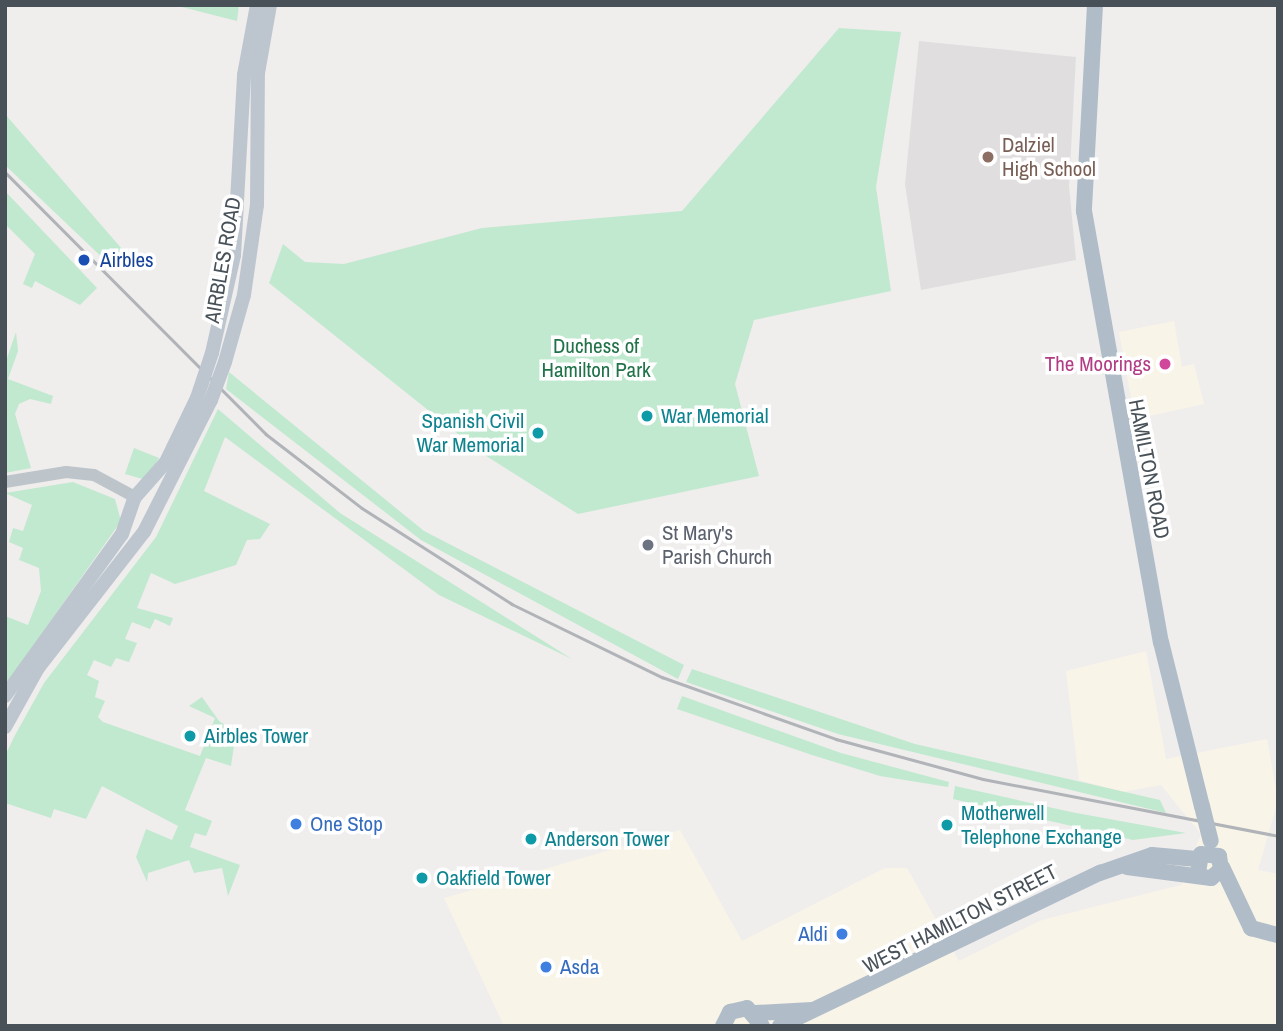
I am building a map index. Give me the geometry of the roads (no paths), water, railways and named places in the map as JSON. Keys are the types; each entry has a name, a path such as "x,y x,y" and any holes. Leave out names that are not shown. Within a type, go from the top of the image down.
{"main road":[{"name":"AIRBLES ROAD","path":"5,727 38,668 126,557 154,508 173,483 204,399 234,255 244,75 257,5"},
{"name":"AIRBLES ROAD","path":"5,696 138,498 166,462 225,362 244,295 257,205 258,73 270,5"},
{"name":"HAMILTON ROAD","path":"1095,5 1083,155 1088,238 1161,642 1202,806 1204,856 1222,867 1251,928 1278,935"},
{"path":"138,498 154,495 154,508"},
{"name":"WEST HAMILTON STREET","path":"780,1026 822,1010 1118,866 1152,855 1204,856 1211,878 1222,867"},
{"name":"WEST HAMILTON STREET","path":"724,1024 740,1008 759,1019 822,1010"},
{"path":"708,1026 724,1024"}],"street":[{"path":"5,482 66,472 93,475 138,498"}],"railway":[{"path":"5,172 266,434 362,508 512,604 662,677 836,739 983,779 1278,836"}],"place":[{"name":"Dalziel High School","path":"988,157"},
{"name":"Airbles","path":"84,260"},
{"name":"The Moorings","path":"1165,364"},
{"name":"War Memorial","path":"647,416"},
{"name":"Spanish Civil War Memorial","path":"538,433"},
{"name":"St Mary's Parish Church","path":"648,545"},
{"name":"Airbles Tower","path":"190,736"},
{"name":"One Stop","path":"296,824"},
{"name":"Motherwell Telephone Exchange","path":"947,825"},
{"name":"Anderson Tower","path":"531,839"},
{"name":"Oakfield Tower","path":"422,878"},
{"name":"Aldi","path":"842,934"},
{"name":"Asda","path":"546,967"}],"park label":[{"name":"Duchess of Hamilton Park","path":"596,358"}]}
